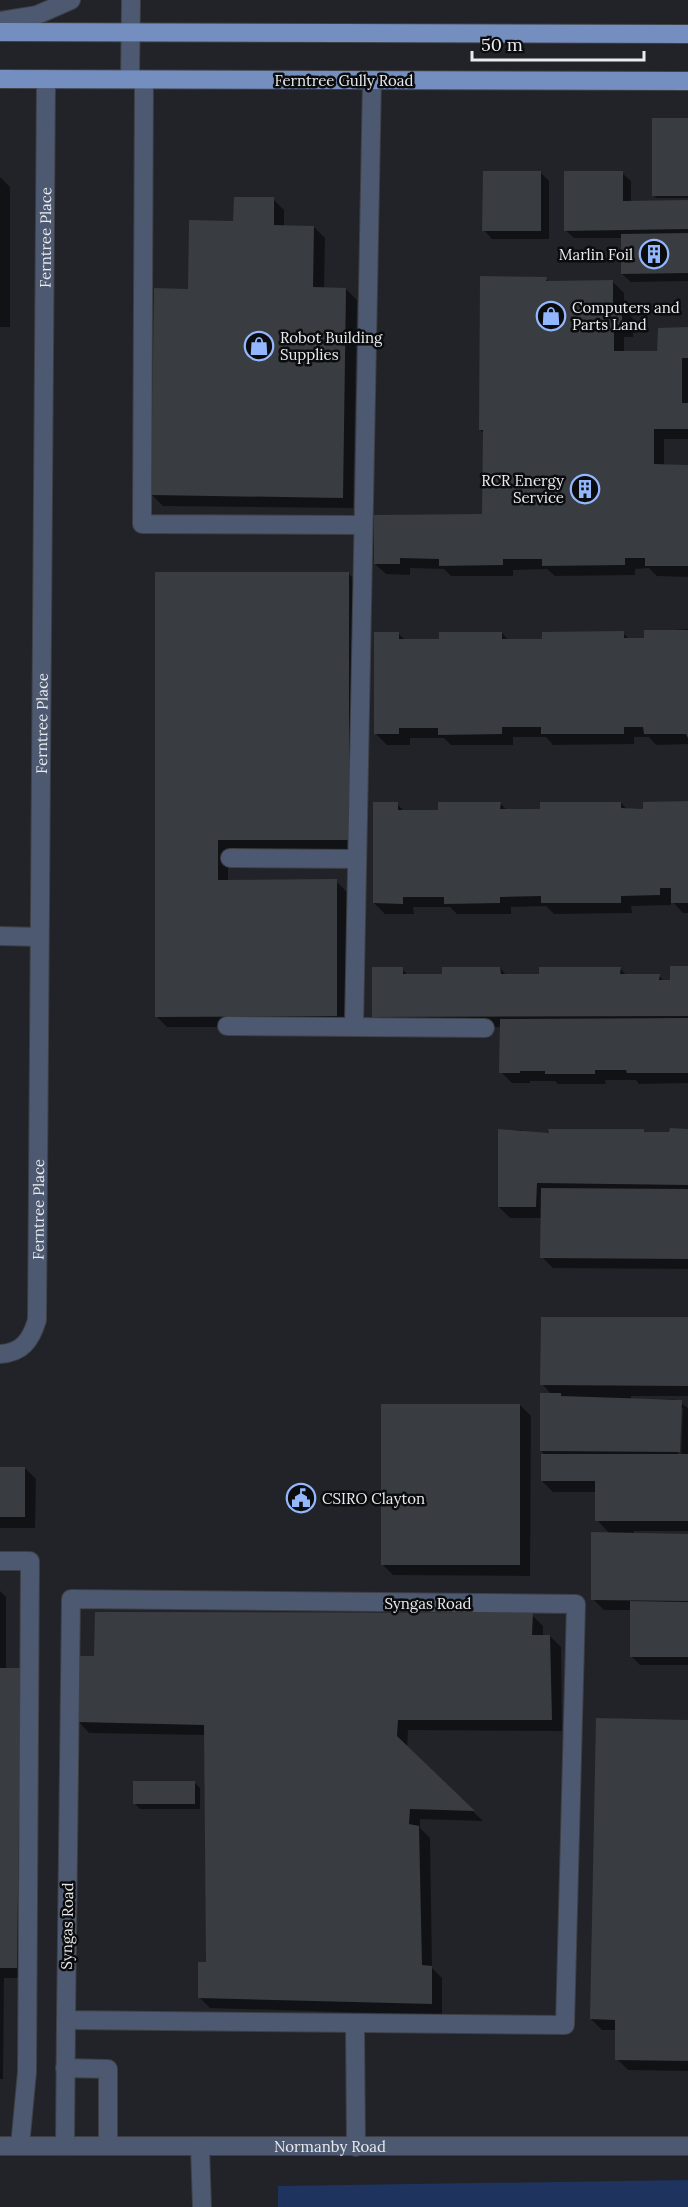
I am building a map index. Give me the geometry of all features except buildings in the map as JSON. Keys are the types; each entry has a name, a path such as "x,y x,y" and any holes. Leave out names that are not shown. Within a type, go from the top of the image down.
{"main road":[{"path":"0,32 688,34"},
{"name":"Ferntree Gully Road","path":"0,79 688,81"}],"street":[{"path":"0,21 37,15 71,0"},
{"path":"131,0 131,33 137,79 142,524 363,525"},
{"name":"Ferntree Place","path":"4,1354 20,1349 31,1338 37,1320 46,79"},
{"path":"354,1027 372,80"},
{"path":"230,858 357,860"},
{"path":"0,936 39,937"},
{"path":"227,1026 485,1028"},
{"path":"0,1561 30,1561 27,2072 20,2146"},
{"name":"Syngas Road","path":"65,2146 65,2068 71,1599 576,1604 565,2025 66,2020"},
{"path":"356,2023 356,2147"},
{"path":"65,2068 108,2069 108,2146"},
{"name":"Normanby Road","path":"0,2146 660,2148 688,2146"},
{"path":"200,2146 202,2207"},
{"name":"Normanby Road","path":"660,2148 688,2154"}],"shaded area":[{"path":"688,2180 688,2207 278,2207 278,2186"}],"place":[{"name":"Marlin Foil","path":"654,254"},
{"name":"Computers and Parts Land","path":"551,316"},
{"name":"Robot Building Supplies","path":"259,346"},
{"name":"RCR Energy Service","path":"585,489"},
{"name":"CSIRO Clayton","path":"301,1498"}]}
